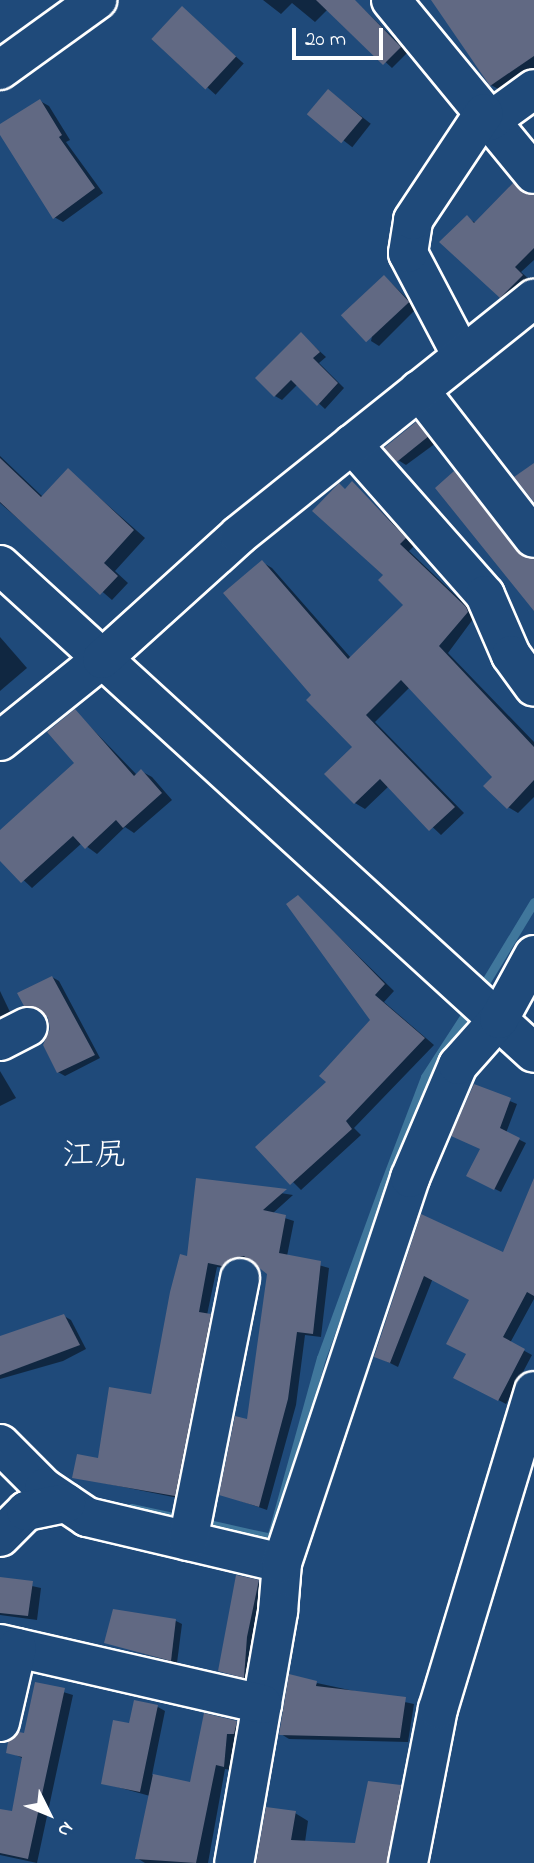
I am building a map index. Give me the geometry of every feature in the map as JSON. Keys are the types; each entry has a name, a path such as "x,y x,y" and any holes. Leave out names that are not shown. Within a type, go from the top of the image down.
{"street":[{"path":"0,70 97,0"},
{"path":"391,0 534,174"},
{"path":"462,356 408,253 412,220 487,117 534,89"},
{"path":"0,741 102,659 239,536 534,299"},
{"path":"419,390 534,538"},
{"path":"352,444 485,595 511,655 534,687"},
{"path":"0,565 534,1053"},
{"path":"234,1863 262,1704 282,1563 410,1178 483,1005 534,955"},
{"path":"188,1541 240,1278"},
{"path":"408,1863 438,1709 534,1391"},
{"path":"0,1444 44,1488 87,1517 282,1563"},
{"path":"0,1537 26,1511 66,1503"},
{"path":"0,1722 9,1646 262,1704"}],"building":[{"path":"316,0 355,0 401,47 383,65"},
{"path":"431,0 534,0 534,56 490,86"},
{"path":"182,6 236,56 205,89 151,39"},
{"path":"328,89 362,118 341,143 307,114"},
{"path":"40,99 62,135 59,137 95,188 53,219 0,135 0,124"},
{"path":"513,183 534,195 534,248 515,267 523,275 500,298 439,242 467,215 474,223"},
{"path":"384,275 409,302 366,342 341,315"},
{"path":"301,332 320,352 313,358 338,383 317,406 291,380 274,397 255,378"},
{"path":"416,422 428,437 396,463 384,448"},
{"path":"0,458 41,497 68,468 134,530 104,563 118,576 100,595 0,502"},
{"path":"534,463 534,502 514,477"},
{"path":"454,471 517,551 534,559 534,611 435,488"},
{"path":"352,481 406,538 400,544 466,607 468,612 439,646 534,747 534,780 507,809 483,786 492,777 401,680 366,715 455,807 429,831 380,779 354,804 324,774 352,747 306,700 311,695 223,593 262,560 348,659 403,605 378,580 383,575 312,511 339,483 345,489"},
{"path":"75,709 134,776 141,769 162,793 123,828 116,820 85,849 73,836 21,883 0,861 0,830 74,763 47,732"},
{"path":"298,895 385,984 375,995 425,1038 346,1121 352,1129 290,1185 255,1147 326,1082 319,1076 370,1020 286,904"},
{"path":"52,976 95,1055 57,1073 43,1045 50,1029 48,1018 39,1008 24,1006 17,993"},
{"path":"474,1084 511,1098 500,1128 520,1138 494,1190 466,1176 480,1149 451,1136"},
{"path":"196,1178 287,1189 263,1210 286,1215 279,1253 321,1261 313,1334 297,1332 288,1399 259,1507 219,1495 235,1416 247,1419 267,1274 244,1256 232,1258 222,1266 208,1263 199,1312 211,1314 175,1496 72,1478 77,1454 98,1458 109,1387 151,1394 170,1292 180,1254 187,1256"},
{"path":"534,1178 534,1296 527,1292 503,1337 525,1349 498,1401 453,1378 466,1354 446,1344 469,1300 424,1276 390,1363 374,1357 421,1214 503,1252"},
{"path":"64,1314 80,1345 0,1375 0,1336"},
{"path":"236,1575 259,1580 247,1637 244,1678 218,1671"},
{"path":"0,1577 33,1581 28,1616 0,1613"},
{"path":"113,1609 176,1619 171,1661 104,1643"},
{"path":"289,1674 317,1681 316,1686 406,1697 400,1738 279,1735"},
{"path":"35,1682 65,1688 28,1859 0,1853 0,1809 12,1811 22,1757 6,1753 8,1742 19,1732 24,1733"},
{"path":"134,1700 158,1705 140,1792 101,1784 113,1720 129,1723"},
{"path":"204,1713 237,1721 234,1734 227,1734 224,1767 216,1765 196,1863 135,1859 153,1774 190,1782"},
{"path":"368,1781 401,1785 387,1863 256,1863 266,1807 296,1811 291,1840 355,1843"}],"waterway":[{"path":"480,991 534,902"},
{"path":"199,1522 271,1538 321,1358 384,1185 425,1077 471,1006"},
{"path":"131,1508 182,1519"}],"district":[{"name":"江尻","path":"94,1157"}]}
